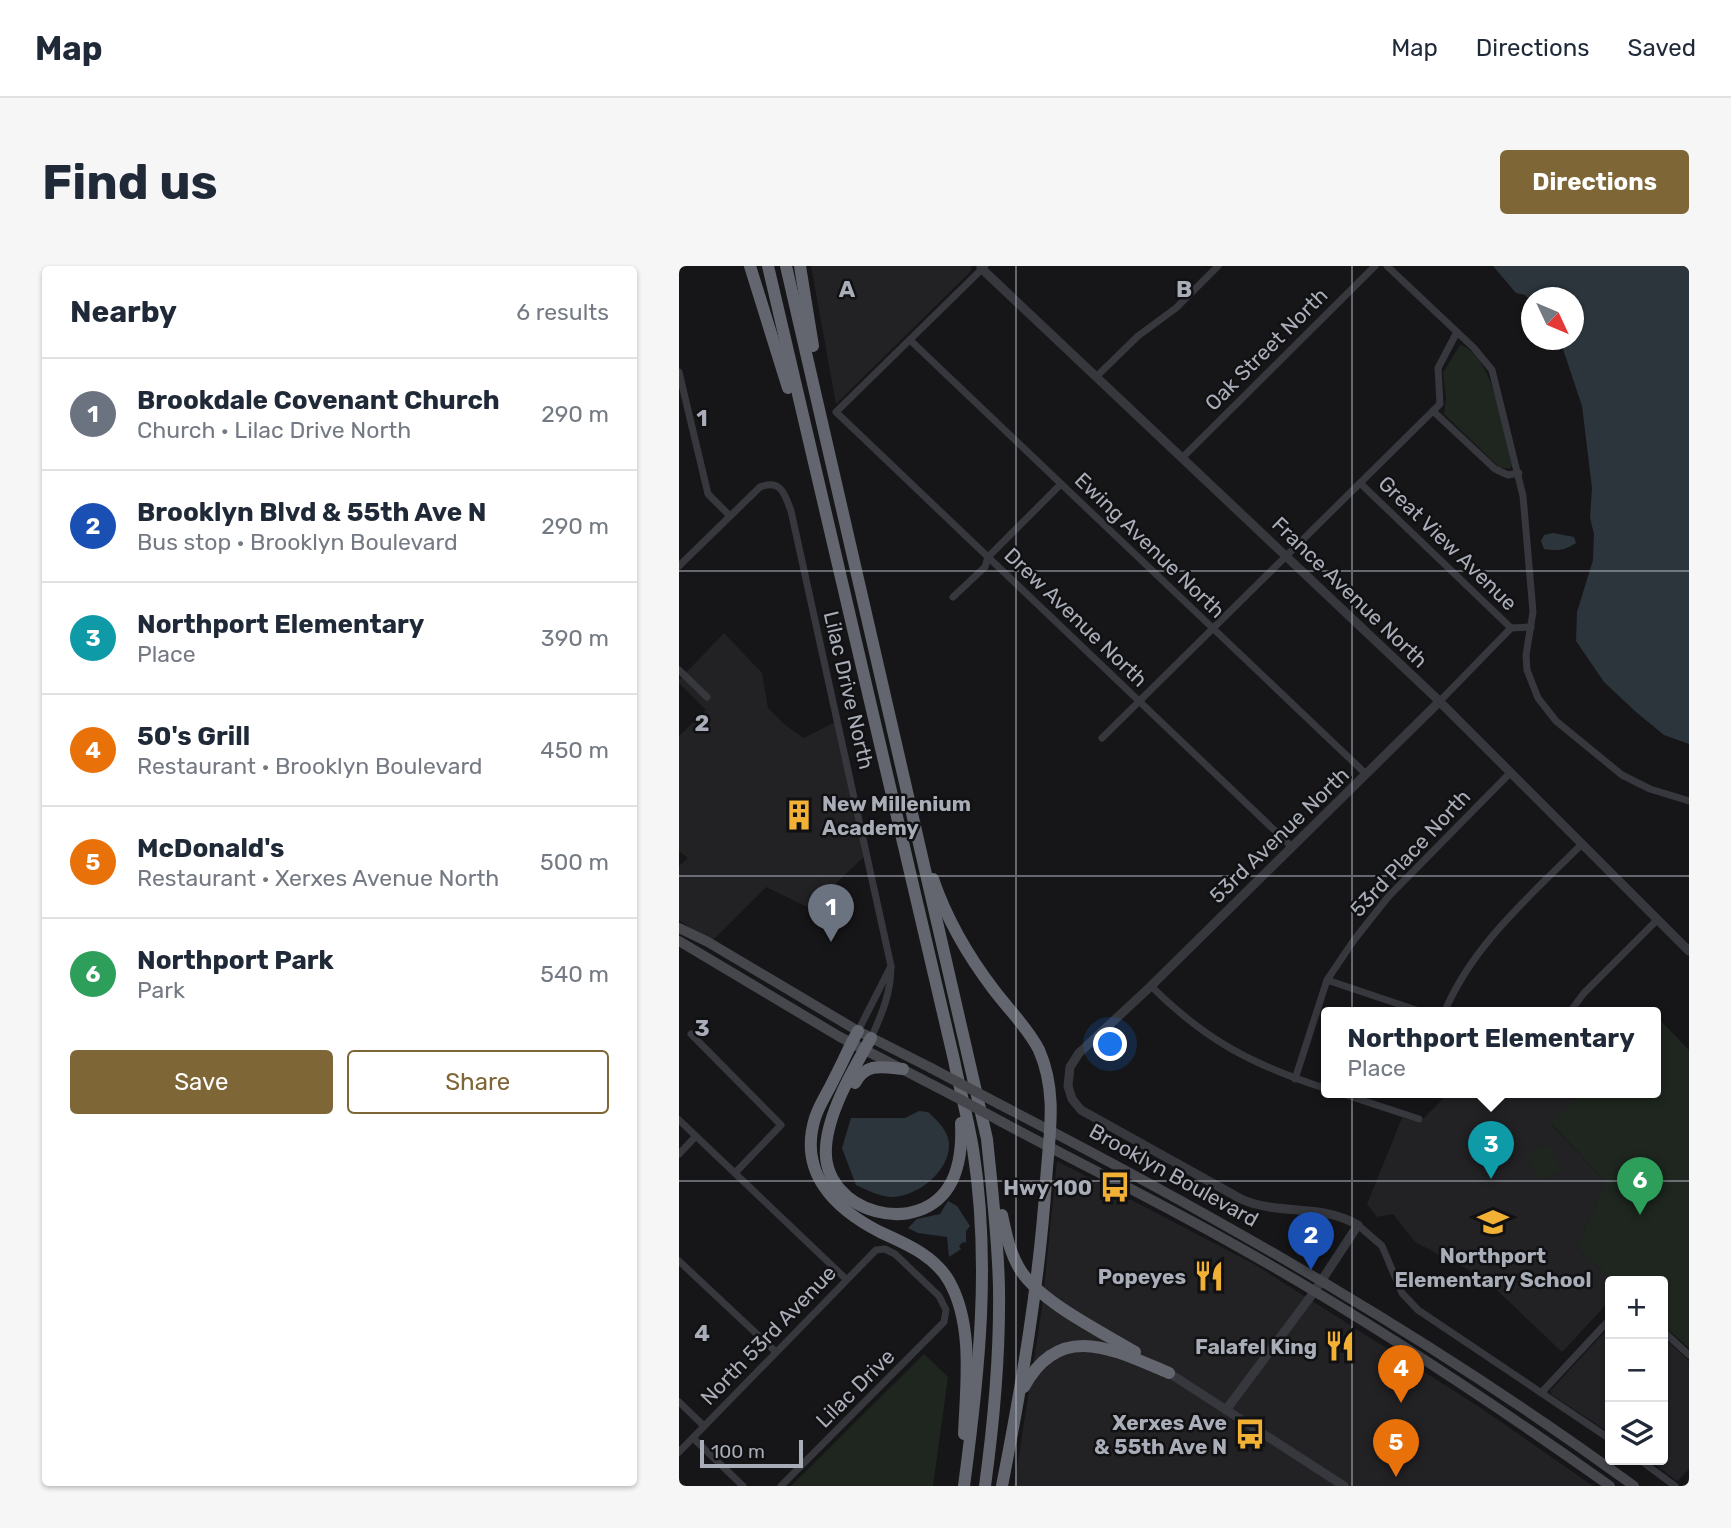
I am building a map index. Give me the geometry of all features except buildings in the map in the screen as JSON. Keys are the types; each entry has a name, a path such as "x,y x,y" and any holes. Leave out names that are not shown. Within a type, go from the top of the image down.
{"highway":[{"path":"750,266 814,468"},
{"path":"768,266 973,1148 982,1261 979,1363 963,1486"},
{"path":"786,266 987,1139 1007,1241 1022,1272 1037,1287 1056,1303 1135,1352"},
{"path":"800,266 813,351 812,378"},
{"path":"915,826 940,899 963,947 1039,1051 1050,1086 1051,1130 1037,1287 1002,1486"},
{"path":"855,1037 815,1117 812,1137 814,1162 823,1186 844,1210 863,1223 924,1254 944,1273 952,1287 962,1321 966,1362 963,1486"},
{"path":"871,1038 839,1103 828,1132 826,1154 829,1170 836,1183 856,1203 871,1210 893,1215 912,1212 927,1206 947,1188 960,1154 961,1121 954,1060"},
{"path":"828,1132 863,1070 877,1067 903,1069"},
{"path":"985,1486 997,1381 999,1318 997,1238 987,1139"},
{"path":"1019,1400 1028,1380 1045,1361 1059,1351 1079,1346 1109,1348 1168,1373"}],"main road":[{"name":"Brooklyn Boulevard","path":"679,928 745,963 855,1037 865,1050 1181,1215 1314,1292 1446,1375 1602,1484"},
{"name":"Brooklyn Boulevard","path":"679,941 855,1037 871,1038 1196,1207 1321,1280 1483,1383 1631,1486"},
{"path":"1602,1484 1612,1478 1631,1486"}],"street":[{"path":"1097,376 1137,336 1176,308 1217,266"},
{"name":"Oak Street North","path":"1183,457 1375,266"},
{"path":"1387,266 1474,348 1492,370 1519,473 1533,612 1526,655 1527,670 1538,698 1556,721 1622,775 1650,789 1689,801"},
{"path":"910,340 982,267"},
{"name":"France Avenue North","path":"982,267 1439,702 1689,951"},
{"path":"1102,738 1440,404 1438,368 1457,332"},
{"name":"Drew Avenue North","path":"910,340 836,412 1291,847"},
{"name":"Ewing Avenue North","path":"910,340 1366,774"},
{"path":"679,372 708,494 730,516 679,566"},
{"path":"1433,411 1495,469 1508,475 1519,473"},
{"name":"Great View Avenue","path":"1360,483 1511,628"},
{"name":"Lilac Drive North","path":"730,516 760,487 768,484 783,489 791,511 891,966 886,1006 871,1038"},
{"path":"954,597 985,566 988,557 1061,484"},
{"path":"1511,628 1531,627"},
{"name":"53rd Avenue North","path":"1358,1225 1331,1213 1263,1207 1234,1196 1081,1110 1072,1099 1068,1086 1070,1067 1079,1054 1366,774 1511,628"},
{"path":"679,670 708,696"},
{"name":"53rd Place North","path":"1295,1079 1327,980 1388,897 1510,772"},
{"path":"1447,1007 1461,979 1492,937 1582,844"},
{"path":"1574,1007 1584,993 1657,920"},
{"path":"855,1037 891,966"},
{"path":"1327,980 1407,1007"},
{"path":"1151,986 1211,1038 1238,1054 1321,1087"},
{"path":"691,1034 781,1125 735,1173"},
{"path":"1355,1098 1419,1119"},
{"path":"679,1120 846,1279"},
{"path":"679,1154 696,1136"},
{"path":"1226,1410 1314,1292 1358,1225 1382,1246 1402,1293 1417,1310 1605,1436"},
{"name":"North 53rd Avenue","path":"679,1452 876,1250 885,1249 895,1254 939,1296 946,1310"},
{"path":"679,1261 776,1352"},
{"name":"Lilac Drive","path":"781,1486 938,1331 944,1322 946,1310"},
{"path":"1542,1392 1605,1324"},
{"path":"1668,1336 1689,1356"},
{"path":"1135,1352 1343,1486"},
{"path":"679,1402 704,1426"},
{"path":"693,1438 743,1486"},
{"path":"1647,1465 1675,1486"}],"shaded area":[{"path":"811,266 971,266 971,271 836,404"},
{"path":"1493,266 1689,266 1689,744 1664,735 1636,712 1604,682 1576,641 1577,612 1593,560 1594,534 1590,518 1592,488 1582,406 1563,350 1584,350 1584,287 1521,287 1521,294 1516,293"},
{"path":"1460,345 1471,351 1489,379 1506,436 1512,466 1510,469 1499,467 1444,414 1446,398 1443,373"},
{"path":"1553,533 1574,537 1576,543 1560,550 1544,549 1541,541 1544,535"},
{"path":"724,633 762,673 768,708 785,725 804,738 835,722 864,857 809,908 766,887 713,940 679,920 679,866 688,858 679,851 679,736 706,710 679,680"},
{"path":"1661,1021 1689,1050 1689,1348 1668,1329 1668,1276 1608,1276 1577,1248 1605,1181 1551,1123 1576,1098 1661,1098"},
{"name":"Northport Elementary School","path":"1444,1098 1576,1098 1551,1124 1605,1181 1577,1248 1608,1276 1605,1276 1605,1306 1562,1352 1484,1278 1415,1242 1393,1214 1377,1217 1367,1204 1402,1118 1420,1122"},
{"path":"919,1111 928,1112 947,1135 948,1154 938,1172 922,1187 903,1196 883,1196 856,1185 842,1148 851,1118 905,1118"},
{"path":"1549,1144 1560,1171 1537,1180 1527,1153"},
{"path":"1057,1161 1254,1264 1481,1408 1593,1486 1014,1486 1042,1308"},
{"path":"948,1201 957,1206 970,1226 966,1231 966,1243 963,1242 959,1246 961,1249 949,1257 947,1237 918,1233 908,1228 917,1219 940,1214"},
{"path":"1605,1331 1605,1430 1552,1395 1550,1391"},
{"path":"1668,1342 1689,1361 1689,1469 1677,1481 1656,1465 1668,1465"},
{"path":"924,1354 948,1377 933,1486 791,1486"}],"place":[{"name":"New Millenium Academy","path":"799,815"},
{"name":"Brookdale Covenant Church","path":"831,942"},
{"name":"Northport Elementary","path":"1491,1179"},
{"name":"Hwy 100","path":"1115,1187"},
{"name":"Northport Park","path":"1640,1215"},
{"name":"Northport Elementary School","path":"1493,1222"},
{"name":"Brooklyn Blvd & 55th Ave N","path":"1311,1270"},
{"name":"Popeyes","path":"1209,1276"},
{"name":"Falafel King","path":"1340,1346"},
{"name":"50's Grill","path":"1401,1403"},
{"name":"Xerxes Ave & 55th Ave N","path":"1250,1434"},
{"name":"McDonald's","path":"1396,1477"}]}
